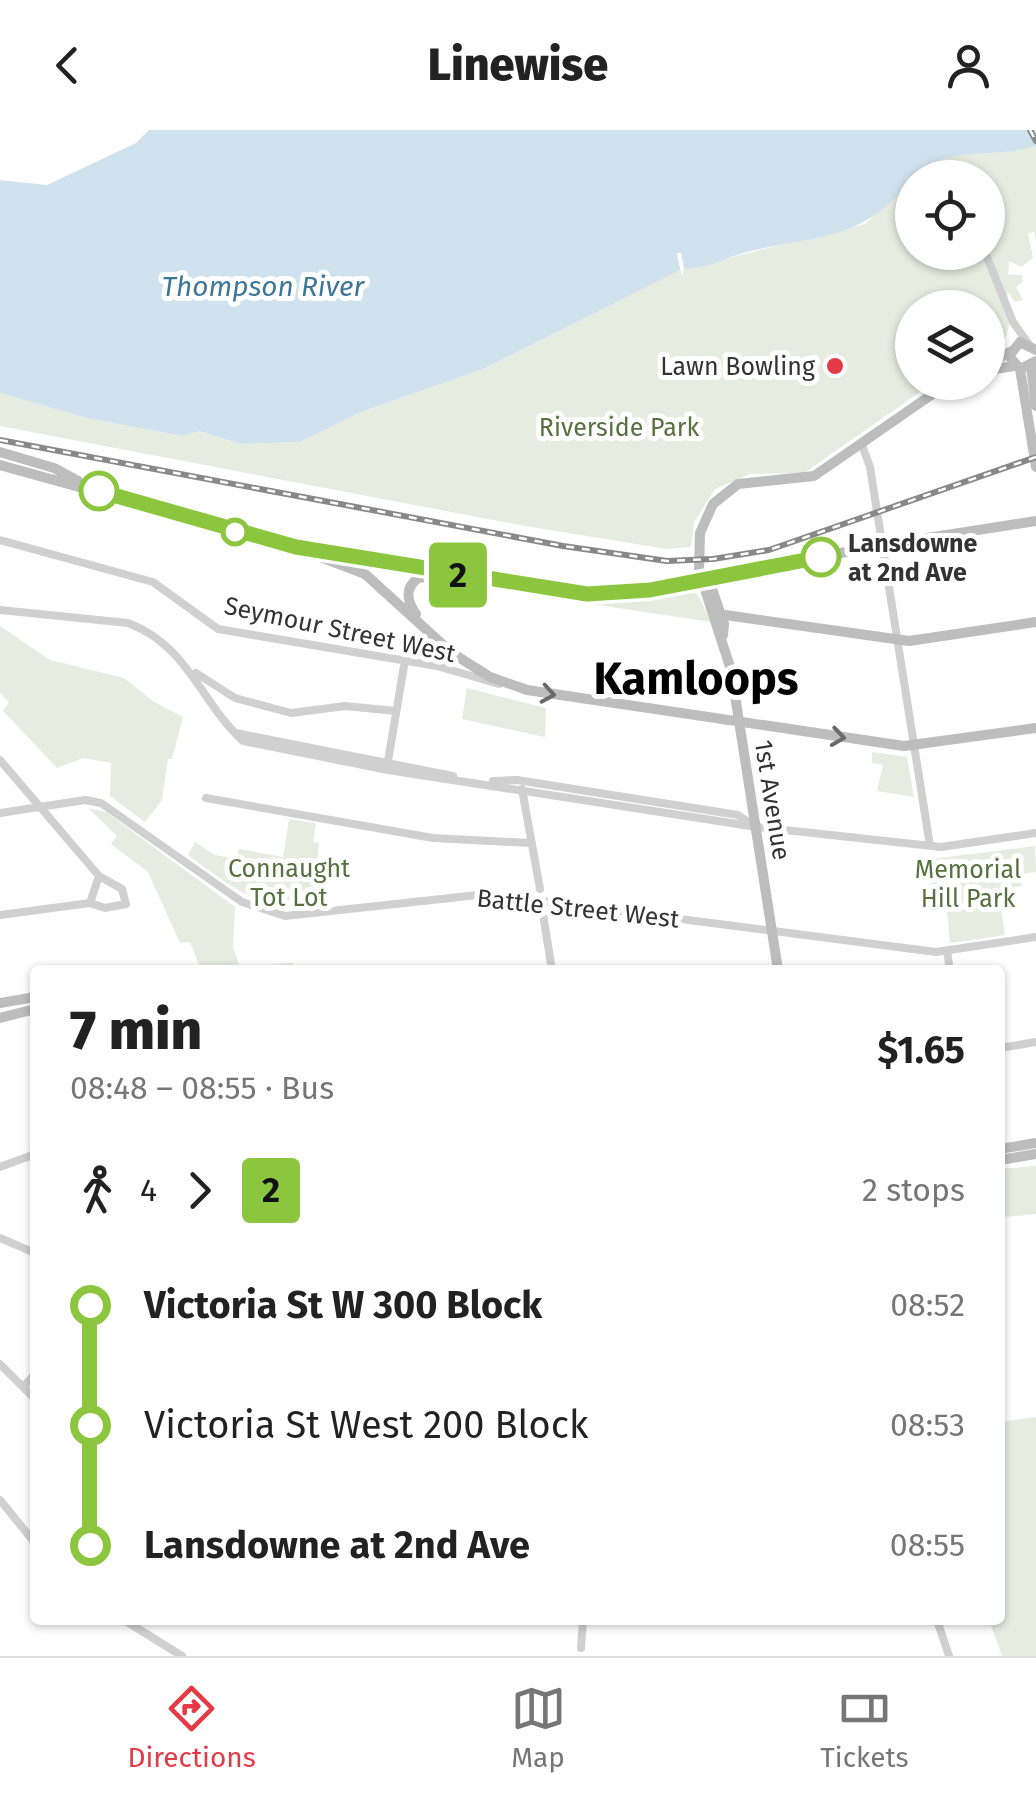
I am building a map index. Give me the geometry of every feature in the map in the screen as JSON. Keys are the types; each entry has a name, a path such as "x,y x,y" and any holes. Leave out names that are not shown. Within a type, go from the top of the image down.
{"main road":[{"path":"1005,354 1012,349 1033,346"},
{"path":"1012,349 1029,365 1036,406"},
{"path":"1029,365 1036,467"},
{"path":"706,580 700,554 704,519 728,489 755,480 808,478 925,400"},
{"path":"0,458 54,468 88,486 296,547 474,578 607,595 882,545 1036,522"},
{"name":"Seymour Street West","path":"296,547 364,574 431,636 470,665 510,685 550,695 914,746 1036,728"},
{"path":"431,636 410,606 410,586 427,576 474,578"},
{"name":"1st Avenue","path":"706,580 707,594 723,636"},
{"name":"1st Avenue","path":"706,580 721,614 777,965"},
{"path":"707,594 721,614 898,640 1036,622"},
{"path":"0,1003 30,997"},
{"path":"0,1018 30,1010"},
{"path":"1005,1148 1036,1143"},
{"path":"1005,1159 1036,1154"}],"street":[{"path":"993,270 1013,322 1033,346"},
{"path":"1012,349 1013,322"},
{"path":"862,445 869,460 930,846"},
{"name":"Seymour Street West","path":"0,540 152,582 218,628 405,660 510,685"},
{"path":"0,610 128,624 146,630 192,670 235,698 291,712 346,706 396,711"},
{"path":"388,760 405,660"},
{"path":"192,670 242,741 318,757 757,827 930,846 1036,833"},
{"path":"234,733 441,770 461,780"},
{"path":"0,760 99,876 122,889 126,904 106,908 90,903 0,916"},
{"path":"486,783 517,780 720,812 738,816 757,827"},
{"path":"522,789 540,889"},
{"path":"206,798 433,838 531,843"},
{"name":"Battle Street West","path":"0,813 85,800 106,805 242,902 271,914 298,916 487,894 947,951 1036,937"},
{"path":"90,903 99,876"},
{"path":"541,902 551,965"},
{"path":"947,951 949,965"},
{"path":"1005,1047 1036,1042"},
{"path":"0,1167 30,1156"},
{"path":"0,1238 30,1251"},
{"path":"0,1364 30,1393"},
{"path":"24,1386 30,1379"},
{"path":"0,1500 30,1537"},
{"path":"132,1625 182,1656"},
{"path":"581,1648 583,1625"},
{"path":"939,1625 950,1656"}],"green space":[{"name":"Riverside Park","path":"1036,146 1036,240 1034,232 1028,233 1033,258 1021,267 1009,261 1008,275 1022,275 1023,282 1016,287 1023,300 1015,302 1007,291 1009,320 1005,337 1005,290 895,290 895,400 909,400 804,473 750,474 715,489 694,522 691,547 667,549 525,526 0,426 0,393 87,418 182,436 198,431 241,444 300,442 361,412 483,369 679,270 676,253 682,276 684,269 865,224 895,196 895,270 1005,270 1005,160 939,160"},
{"path":"689,589 698,595 711,622 585,603 615,603"},
{"path":"0,626 50,660 124,678 154,702 183,717 172,759 168,759 162,800 145,822 110,796 111,763 83,758 57,768 3,711 9,702 0,693"},
{"path":"467,688 546,708 545,737 462,719"},
{"path":"872,752 907,757 914,797 877,791 883,765 872,763"},
{"path":"88,808 106,812 235,907 233,947 239,965 199,965 190,942 180,943 148,872 111,844 117,836"},
{"name":"Connaught Tot Lot","path":"289,819 316,823 313,842 319,843 312,906 260,901 188,855 195,842 215,855 236,859 239,849 283,857"},
{"name":"Memorial Hill Park","path":"1035,846 1036,872 1021,874 1022,886 998,890 1005,935 950,943 944,900 927,881 923,860"},
{"path":"1036,1166 1036,1214 1005,1217 1005,1169"},
{"path":"1036,1417 1036,1656 1002,1656 991,1625 1005,1625 1005,1421"}],"water":[{"name":"Thompson River","path":"149,130 1036,130 1036,146 1021,150 941,160 895,160 895,198 859,224 693,268 684,269 681,253 677,253 680,270 483,369 361,412 300,442 241,444 199,431 182,436 87,418 0,393 0,180 47,185 136,143"}],"railway":[{"path":"1030,130 1036,141"},
{"path":"0,440 563,546 667,561 769,550 1036,457"}],"bus line":[{"name":"2","path":"99,491 296,547 519,587 587,594 628,594 821,557"}],"place":[{"name":"Lawn Bowling","path":"835,366"},
{"name":"Lansdowne at 2nd Ave","path":"821,557"}],"district":[{"name":"Kamloops","path":"696,678"}]}
